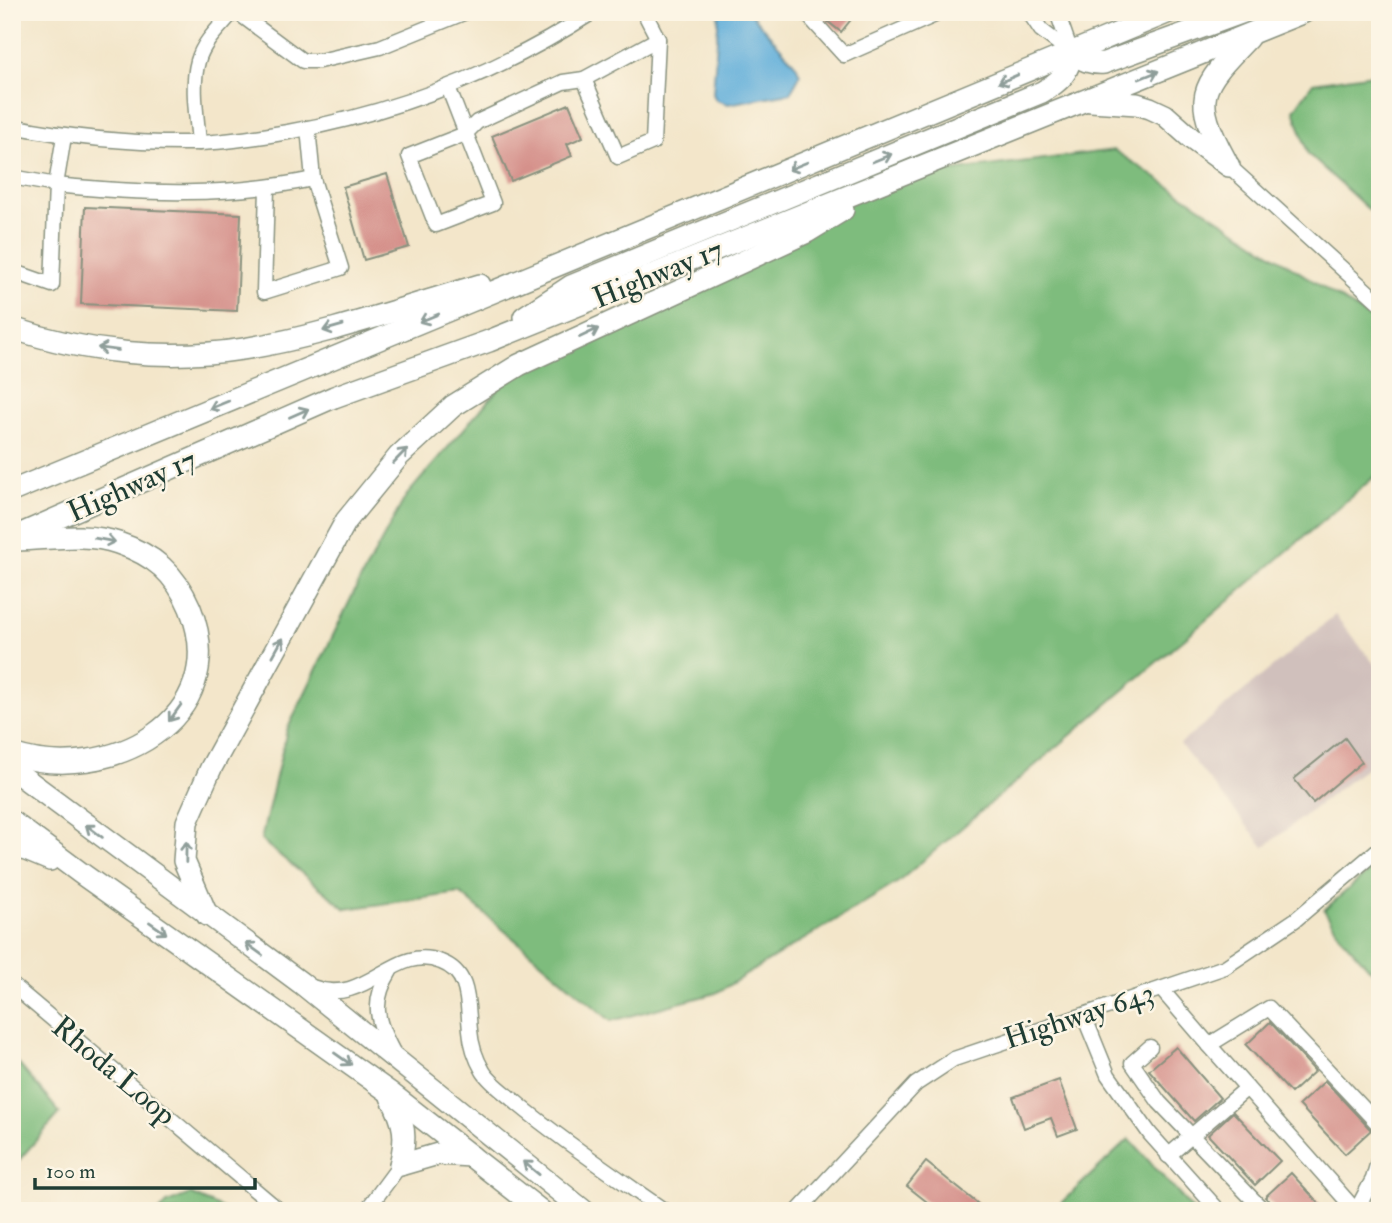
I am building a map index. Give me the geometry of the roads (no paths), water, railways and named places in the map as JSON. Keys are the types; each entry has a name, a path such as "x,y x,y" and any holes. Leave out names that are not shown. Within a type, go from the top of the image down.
{"highway":[{"name":"Highway 17","path":"12,491 1169,12"},
{"path":"488,341 571,286 1042,92 1063,78 1070,64 1071,53 1083,60 1104,63 1244,12"},
{"name":"Highway 17","path":"12,539 334,397 488,341 1304,12"},
{"path":"1229,166 1209,129 1204,107 1206,94 1214,74 1253,33"},
{"path":"1086,100 1137,104 1150,108 1165,115 1229,166"},
{"path":"207,915 184,861 187,822 211,768 346,521 399,456 453,406 519,365 807,232 894,178"},
{"path":"12,328 49,341 138,354 188,355 244,349 320,332 586,253"},
{"path":"12,539 88,537 116,542 146,555 167,569 184,595 198,630 199,663 188,695 170,722 144,743 114,756 79,762 50,761 12,754"},
{"path":"12,769 301,983 584,1211"},
{"path":"12,822 389,1092 541,1211"},
{"path":"12,848 26,850 82,874"},
{"path":"389,1092 403,1120 405,1144 400,1165 438,1154 471,1156"}],"street":[{"path":"199,143 195,80 198,61 207,42 235,12 303,61 319,61 380,47 466,12"},
{"path":"12,126 64,136 199,143 308,128 382,112 448,88 512,60 593,12"},
{"path":"584,79 618,157 653,142 657,39 644,12"},
{"path":"805,12 844,55 935,15 933,12"},
{"path":"1030,12 1041,30 1071,53"},
{"path":"1057,12 1071,53"},
{"path":"448,88 466,134 493,203 436,225 409,156 466,134 477,122 563,82 584,79 657,39"},
{"path":"267,188 264,292 341,268 313,179 308,128"},
{"path":"12,271 52,285 56,185 64,136"},
{"path":"1229,166 1380,303"},
{"path":"12,177 56,185 127,192 202,193 267,188 313,179"},
{"name":"Highway 643","path":"798,1211 916,1084 954,1059 1225,967 1295,920 1380,848"},
{"path":"301,983 335,992 365,985 408,960 425,957 442,962 458,972 467,988 470,1032 474,1052 484,1073 537,1120 665,1211"},
{"path":"392,968 380,987 377,1002 378,1020 397,1060"},
{"name":"Rhoda Loop","path":"12,985 280,1211"},
{"path":"1161,989 1356,1211 1373,1180 1380,1155"},
{"path":"1209,1045 1269,1009 1380,1126"},
{"path":"1084,1016 1108,1075 1168,1156 1219,1211"},
{"path":"1150,1047 1132,1063 1159,1102 1264,1211"},
{"path":"1168,1156 1247,1088"},
{"path":"366,1211 400,1165"}],"water":[{"path":"719,12 749,12 796,65 800,75 790,93 728,104 716,100 713,94"}]}
